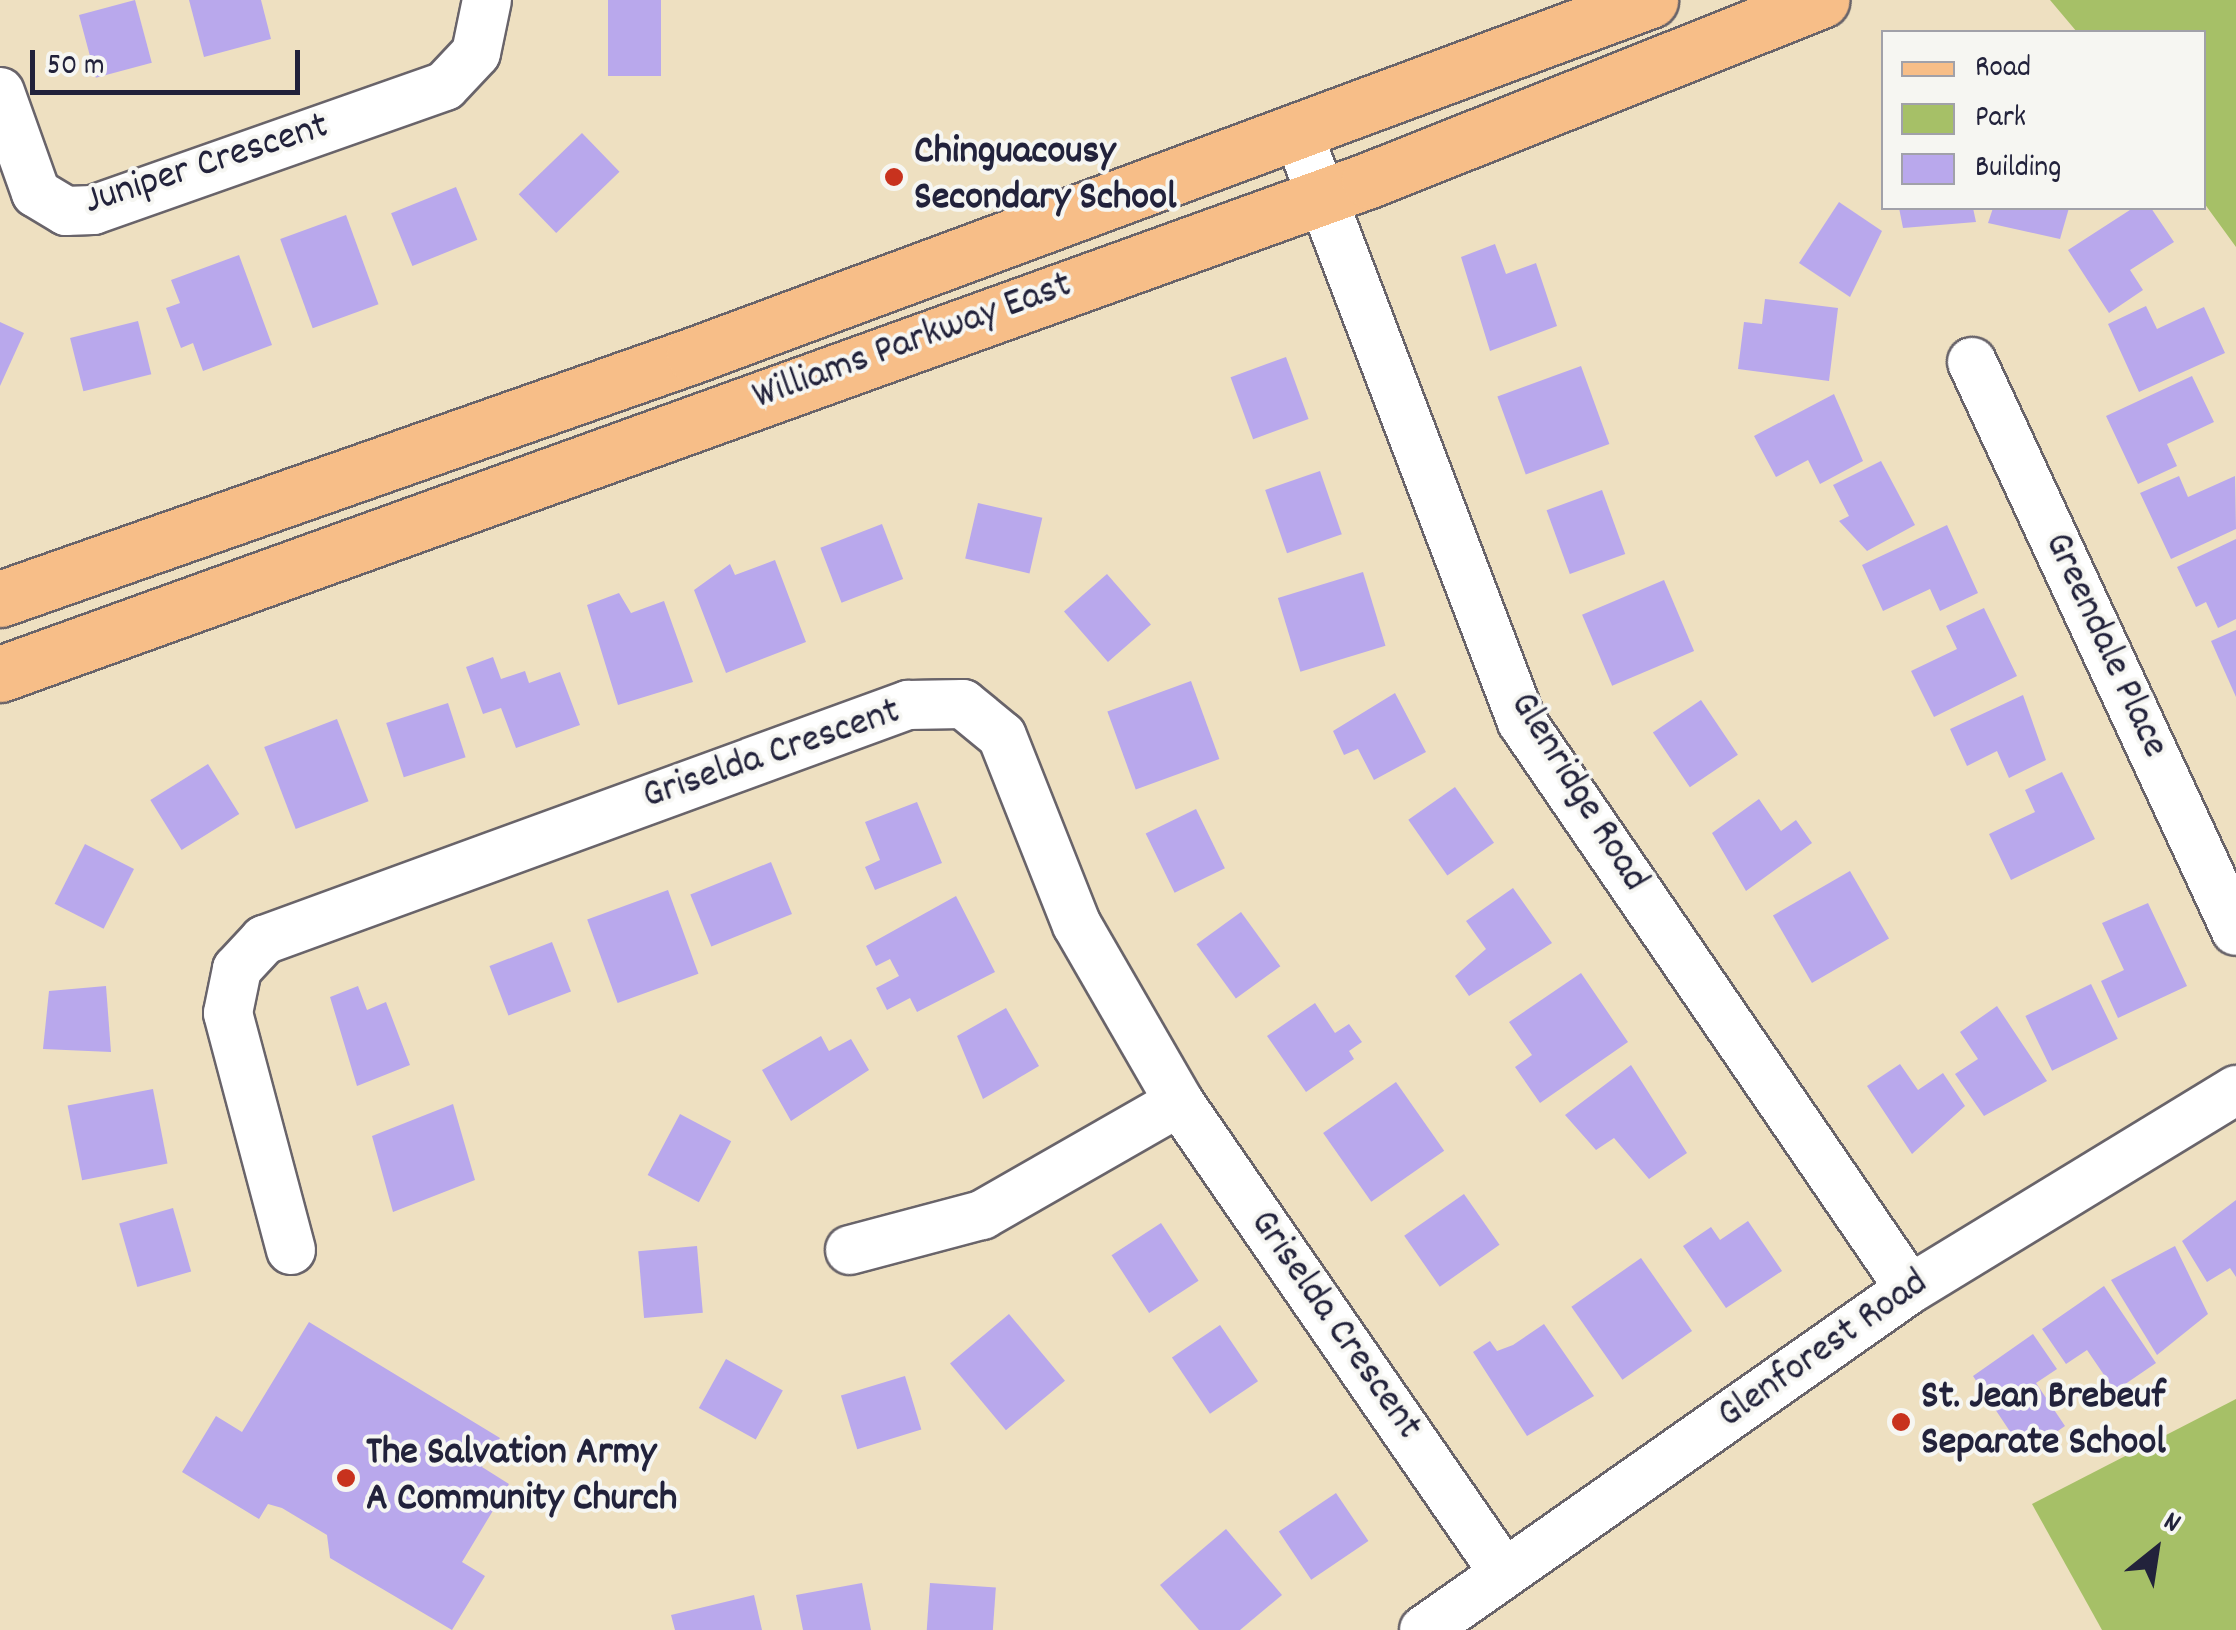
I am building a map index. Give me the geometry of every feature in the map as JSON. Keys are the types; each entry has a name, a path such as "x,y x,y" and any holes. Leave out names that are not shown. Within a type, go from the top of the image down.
{"main road":[{"name":"Williams Parkway East","path":"0,599 1298,134 1650,0"},
{"name":"Williams Parkway East","path":"0,674 1321,197 1822,0"}],"street":[{"name":"Juniper Crescent","path":"0,92 36,193 66,211 94,210 444,86 476,53 487,0"},
{"name":"Glenridge Road","path":"1298,134 1522,722 1910,1289"},
{"name":"Greendale Place","path":"1972,362 2236,931"},
{"name":"Griselda Crescent","path":"291,1250 228,1013 237,969 264,940 908,706 963,704 1002,736 1077,925 1180,1102 1504,1573"},
{"name":"Glenforest Road","path":"1424,1630 1910,1289 2236,1090"},
{"path":"850,1250 982,1215 1180,1102"}],"green space":[{"path":"2050,0 2236,0 2236,247 2206,206 2206,30 2075,30"},
{"path":"2236,1399 2236,1630 2102,1630 2032,1504"}],"building":[{"path":"135,0 152,63 96,78 79,15"},
{"path":"189,0 261,0 271,39 204,57"},
{"path":"608,0 661,0 661,76 608,76"},
{"path":"582,133 620,172 556,233 519,194"},
{"path":"456,187 477,240 412,266 391,213"},
{"path":"1839,202 1882,231 1850,297 1799,263"},
{"path":"1899,210 1973,210 1976,222 1903,228"},
{"path":"1992,210 2068,210 2060,239 1988,223"},
{"path":"2130,210 2152,210 2174,242 2130,270 2143,290 2109,313 2068,250"},
{"path":"346,215 378,304 313,328 280,239"},
{"path":"1495,244 1506,274 1536,263 1557,326 1490,351 1461,257"},
{"path":"239,255 272,345 203,371 193,343 181,348 166,308 180,303 171,280"},
{"path":"1765,299 1838,308 1829,381 1738,369 1744,322 1762,324"},
{"path":"2146,306 2157,329 2204,307 2225,353 2139,392 2108,324"},
{"path":"138,321 151,374 83,391 70,338"},
{"path":"0,322 24,333 0,386"},
{"path":"1286,357 1309,419 1253,439 1231,377"},
{"path":"1581,366 1609,444 1526,474 1497,396"},
{"path":"2192,376 2214,422 2167,444 2177,466 2138,484 2106,416"},
{"path":"1834,394 1863,461 1820,484 1808,460 1776,477 1754,436"},
{"path":"1881,461 1915,525 1867,551 1839,521 1849,516 1833,485"},
{"path":"1320,471 1342,534 1287,553 1265,490"},
{"path":"2179,476 2188,497 2235,476 2236,529 2171,559 2140,493"},
{"path":"1602,490 1625,554 1570,574 1547,510"},
{"path":"978,503 1042,518 1029,573 965,559"},
{"path":"882,524 903,579 842,603 820,548"},
{"path":"1947,525 1978,593 1940,611 1930,589 1883,611 1862,565"},
{"path":"2236,539 2236,619 2218,628 2206,602 2196,607 2177,567"},
{"path":"775,560 806,642 726,673 694,590 730,564 735,575"},
{"path":"1363,572 1386,646 1300,672 1278,598"},
{"path":"1107,574 1151,625 1108,662 1064,611"},
{"path":"1664,580 1694,651 1612,686 1582,615"},
{"path":"619,593 631,613 664,601 693,682 618,705 587,605"},
{"path":"1984,608 2017,676 1934,717 1911,671 1957,649 1946,626"},
{"path":"2236,630 2236,697 2211,641"},
{"path":"493,657 501,679 525,671 529,683 560,672 580,725 516,748 501,708 483,714 466,667"},
{"path":"1191,681 1219,759 1136,789 1107,711"},
{"path":"1395,693 1426,752 1374,780 1358,749 1344,755 1333,731"},
{"path":"2023,695 2046,760 2009,778 1997,751 1967,766 1950,729"},
{"path":"1701,700 1738,755 1690,787 1653,732"},
{"path":"448,703 466,757 404,777 386,723"},
{"path":"337,719 369,801 296,829 264,747"},
{"path":"208,764 239,814 182,850 150,800"},
{"path":"2062,772 2095,839 2011,880 1989,834 2035,812 2025,790"},
{"path":"1455,787 1494,843 1447,875 1408,820"},
{"path":"1759,799 1781,831 1796,820 1812,843 1746,891 1712,833"},
{"path":"917,802 942,863 875,890 865,867 880,860 865,822"},
{"path":"1196,809 1225,868 1175,893 1146,834"},
{"path":"85,844 134,869 104,929 55,904"},
{"path":"771,862 792,914 711,947 690,895"},
{"path":"1850,871 1889,939 1812,983 1773,916"},
{"path":"1513,888 1552,943 1469,996 1455,976 1486,949 1466,921"},
{"path":"668,890 698,974 618,1003 587,919"},
{"path":"956,896 995,972 917,1012 910,998 887,1010 876,988 899,976 890,959 876,966 866,946"},
{"path":"2148,903 2187,986 2118,1018 2101,981 2124,970 2102,923"},
{"path":"1241,912 1280,966 1236,999 1197,944"},
{"path":"552,942 571,991 508,1015 489,966"},
{"path":"1581,973 1628,1042 1540,1103 1515,1067 1532,1055 1509,1022"},
{"path":"2091,984 2118,1039 2052,1071 2025,1016"},
{"path":"106,986 111,1052 43,1049 49,991"},
{"path":"358,986 367,1010 386,1002 410,1065 357,1086 330,997"},
{"path":"1315,1003 1335,1033 1349,1024 1362,1042 1349,1051 1354,1059 1306,1092 1267,1036"},
{"path":"1997,1006 2047,1081 1984,1116 1955,1074 1978,1059 1960,1032"},
{"path":"1006,1008 1039,1066 983,1099 957,1036"},
{"path":"821,1036 829,1051 851,1039 869,1070 791,1121 762,1070"},
{"path":"1900,1064 1918,1090 1943,1073 1965,1106 1912,1154 1867,1086"},
{"path":"1631,1065 1687,1153 1649,1179 1614,1138 1596,1150 1565,1115"},
{"path":"1396,1082 1444,1151 1371,1202 1323,1133"},
{"path":"153,1089 168,1164 82,1180 68,1106"},
{"path":"453,1104 475,1180 393,1212 372,1136"},
{"path":"680,1114 731,1141 699,1202 648,1175"},
{"path":"1464,1194 1500,1245 1440,1287 1404,1236"},
{"path":"2236,1200 2236,1277 2230,1268 2207,1282 2182,1241"},
{"path":"173,1208 191,1271 137,1287 119,1223"},
{"path":"1748,1221 1782,1271 1726,1308 1683,1246 1711,1227 1720,1240"},
{"path":"1161,1223 1199,1281 1149,1313 1112,1255"},
{"path":"697,1246 703,1313 644,1318 638,1251"},
{"path":"2175,1246 2208,1314 2157,1355 2111,1280"},
{"path":"1641,1258 1692,1331 1622,1380 1571,1307"},
{"path":"2104,1286 2156,1363 2115,1391 2087,1350 2066,1364 2042,1329"},
{"path":"1009,1314 1065,1381 1006,1430 950,1363"},
{"name":"The Salvation Army A Community Church","path":"309,1322 500,1438 482,1467 509,1484 462,1562 485,1576 452,1630 330,1558 327,1535 282,1508 268,1504 259,1519 182,1472 216,1416 242,1432"},
{"path":"1544,1324 1594,1396 1527,1436 1473,1352 1490,1341 1497,1351 1513,1345"},
{"path":"1220,1325 1258,1381 1210,1414 1172,1357"},
{"path":"2033,1334 2057,1369 2036,1383 2065,1426 2025,1454 1973,1376"},
{"path":"726,1359 783,1391 756,1439 699,1408"},
{"path":"905,1376 921,1430 857,1449 841,1396"},
{"path":"1336,1493 1368,1541 1311,1580 1279,1532"},
{"path":"1226,1529 1282,1595 1240,1630 1199,1630 1160,1585"},
{"path":"862,1583 871,1630 803,1630 796,1595"},
{"path":"930,1583 996,1588 993,1630 927,1630"},
{"path":"754,1595 762,1630 675,1630 671,1615"}],"place":[{"name":"Chinguacousy Secondary School","path":"894,177"},
{"name":"St. Jean Brebeuf Separate School","path":"1901,1422"},
{"name":"The Salvation Army A Community Church","path":"346,1478"}]}
